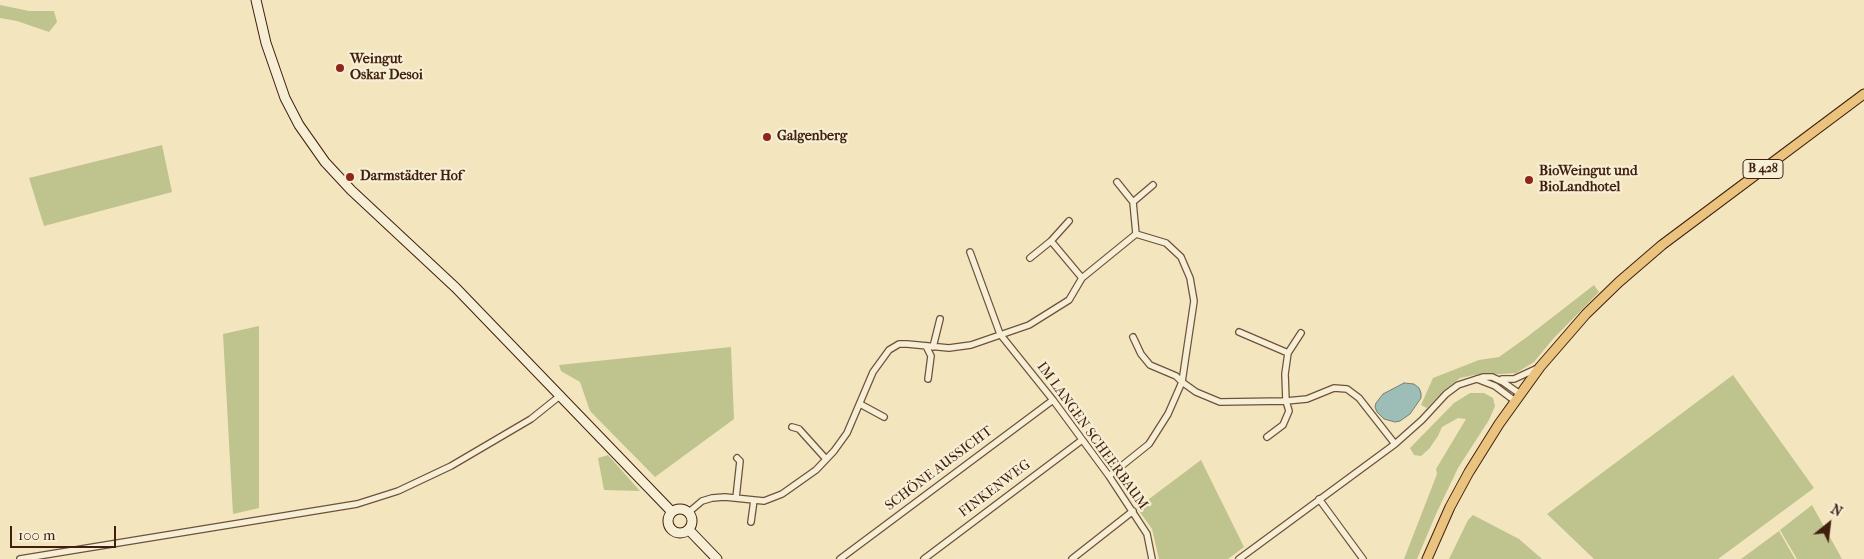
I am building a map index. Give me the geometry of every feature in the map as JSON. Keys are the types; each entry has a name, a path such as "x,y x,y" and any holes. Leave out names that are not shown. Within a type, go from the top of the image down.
{"main road":[{"path":"256,0 266,43 280,87 299,125 317,151 351,190 456,288 672,512"},
{"name":"B 428","path":"1427,559 1450,507 1469,472 1517,397 1540,367 1592,309 1649,256 1864,94"},
{"path":"682,509 689,512 692,520 689,530 681,533 675,532 671,528 668,520 672,512 682,509"},
{"path":"689,530 717,559"}],"street":[{"path":"1118,182 1133,202 1136,234"},
{"path":"1133,202 1153,186"},
{"path":"1030,258 1051,241 1069,221"},
{"path":"689,512 702,501 712,498 764,501 782,494 816,470 848,433 873,372 889,350 899,344 949,348 971,345 1029,325 1068,300 1082,278 1136,234"},
{"path":"1109,476 1149,444 1168,414 1182,382 1194,301 1190,278 1181,257 1166,242 1136,234"},
{"path":"1051,241 1082,278"},
{"name":"IM LANGEN SCHEERBAUM","path":"970,252 1000,334 1053,400 1133,511 1147,534 1152,559"},
{"path":"933,347 940,319"},
{"path":"1239,332 1288,353"},
{"path":"1267,437 1283,425 1289,411 1286,401 1285,374 1288,353 1301,333"},
{"path":"1133,337 1141,354 1150,365 1176,376 1196,392 1220,402 1307,400 1334,388 1347,389 1359,398 1394,444"},
{"path":"926,346 930,356 928,379"},
{"path":"1239,559 1394,444 1416,426 1458,385 1488,377 1514,379 1540,367"},
{"path":"1477,379 1517,397"},
{"path":"1499,379 1517,397"},
{"path":"20,559 357,504 398,491 451,466 531,419 561,395"},
{"name":"SCHÖNE AUSSICHT","path":"840,559 1053,400"},
{"path":"860,404 884,417"},
{"path":"792,427 799,429 826,459"},
{"name":"FINKENWEG","path":"924,559 1082,440"},
{"path":"736,498 740,461 737,458"},
{"path":"1319,499 1363,559"},
{"path":"751,522 754,500"},
{"path":"1072,559 1133,511"}],"green space":[{"path":"0,5 29,11 54,11 57,22 49,32 17,21 0,18"},
{"path":"162,145 172,192 44,226 29,178"},
{"path":"1594,285 1599,292 1553,339 1534,362 1516,373 1479,374 1460,378 1443,391 1427,408 1421,405 1433,378 1479,360 1499,357"},
{"path":"259,326 259,508 233,514 223,334"},
{"path":"731,347 734,419 655,477 590,411 580,382 561,371 559,365"},
{"path":"1733,375 1814,488 1718,559 1594,559 1547,514"},
{"path":"1470,393 1484,393 1493,398 1495,406 1489,420 1458,468 1417,559 1404,559 1437,474 1436,469 1466,419 1458,418 1442,427 1429,449 1421,456 1414,455 1410,448 1454,403"},
{"path":"608,455 640,491 604,490 598,458"},
{"path":"1201,460 1244,547 1228,559 1159,559 1152,529 1137,508"},
{"path":"1812,505 1842,559 1797,559 1780,530"},
{"path":"1473,515 1519,539 1542,559 1449,559 1468,520"},
{"path":"1779,531 1795,559 1741,559"}],"water":[{"path":"1404,383 1414,384 1419,388 1421,398 1410,414 1400,421 1395,422 1384,419 1377,412 1376,403 1383,394"}],"place":[{"name":"Weingut Oskar Desoi","path":"340,68"},
{"name":"Galgenberg","path":"767,137"},
{"name":"Darmstädter Hof","path":"350,177"},
{"name":"BioWeingut und BioLandhotel","path":"1529,180"}]}
